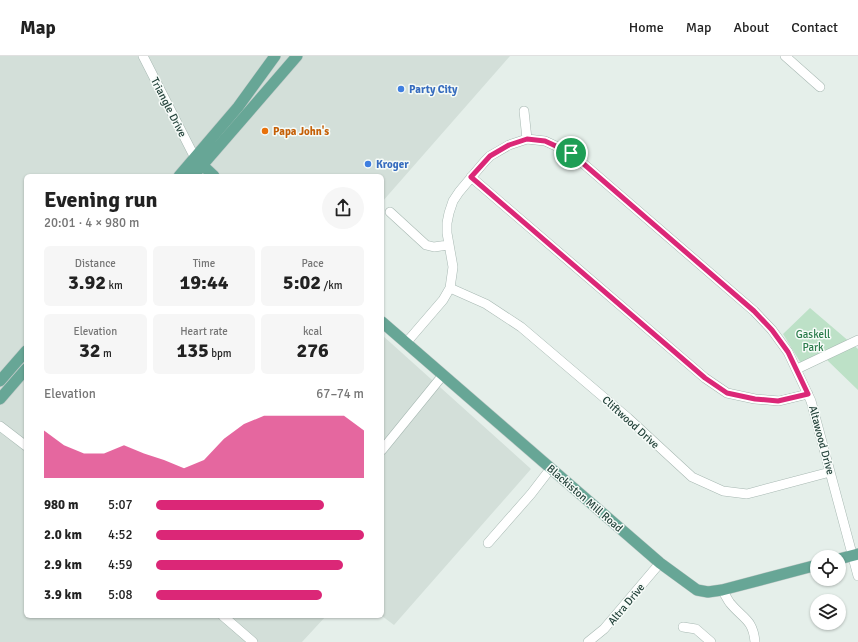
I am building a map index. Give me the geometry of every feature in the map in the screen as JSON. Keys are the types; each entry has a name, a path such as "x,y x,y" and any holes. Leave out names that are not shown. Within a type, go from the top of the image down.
{"main road":[{"path":"194,174 198,162 275,56"},
{"path":"182,174 198,162 296,56"},
{"path":"198,162 212,174"},
{"name":"Blackiston Mill Road","path":"384,324 660,563 697,590 708,592 722,590 810,566"},
{"path":"0,382 24,353"},
{"path":"2,397 24,371"}],"street":[{"name":"Triangle Drive","path":"143,56 198,162"},
{"path":"785,56 820,87"},
{"path":"524,111 527,139"},
{"name":"Altawood Drive","path":"406,343 443,300 450,288 453,266 448,245 447,224 449,213 459,192 471,177 490,156 509,145 527,139 545,141 571,153 754,311 772,330 788,352 808,394 818,423 830,472 855,555 858,576"},
{"path":"471,177 705,378 727,393 755,399 778,401 808,394"},
{"path":"393,216 426,245 434,247 448,245"},
{"name":"Cliftwood Drive","path":"450,288 486,304 521,327 628,418 692,477 723,492 747,494 830,472"},
{"path":"797,369 858,340"},
{"path":"384,448 443,375"},
{"path":"0,406 2,397"},
{"path":"0,417 2,422 12,434"},
{"path":"0,426 24,444"},
{"path":"488,543 531,494 551,468"},
{"name":"Altra Drive","path":"588,642 604,629 660,563"},
{"path":"722,590 731,604 748,620 754,632 755,642"},
{"path":"225,618 253,642"},
{"path":"683,627 696,629 711,642"}],"shaded area":[{"path":"0,56 510,56 384,200 384,174 24,174 24,618 324,618 302,642 0,642"},
{"path":"384,337 531,469 394,625 384,618"}],"green space":[{"name":"Gaskell Park","path":"810,308 858,349 858,390 827,360 805,370 783,334"}],"place":[{"name":"Party City","path":"401,89"},
{"name":"Papa John's","path":"265,131"},
{"name":"Kroger","path":"368,164"}],"route":[{"path":"527,139 545,141 571,153 754,311 772,330 788,352 808,394 778,401 755,399 727,393 705,378 471,177 490,156 509,145 527,139"}]}
